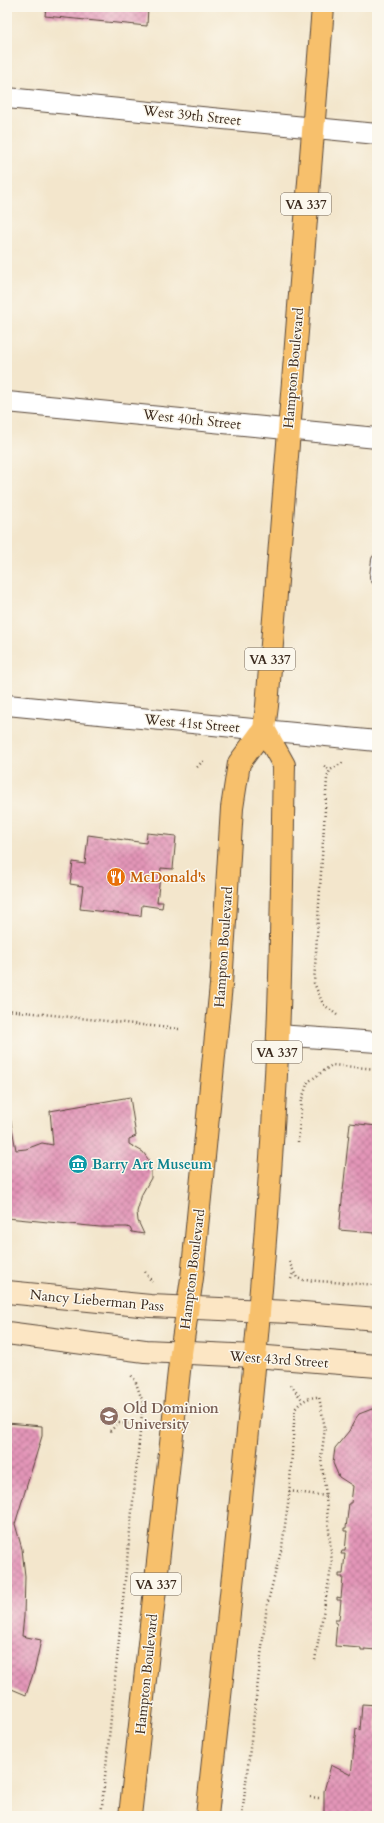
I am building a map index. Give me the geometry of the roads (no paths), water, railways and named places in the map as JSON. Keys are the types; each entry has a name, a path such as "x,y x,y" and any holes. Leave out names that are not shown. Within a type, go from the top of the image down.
{"main road":[{"name":"Hampton Boulevard","path":"130,1816 181,1353 192,1278 221,985 232,808 239,763 264,730 312,127 323,7"},
{"name":"VA 337","path":"207,1816 255,1356 278,1035 284,765 264,730"}],"street":[{"name":"West 39th Street","path":"7,98 377,134"},
{"name":"West 40th Street","path":"7,402 377,438"},
{"name":"West 41st Street","path":"7,705 377,741"},
{"path":"278,1035 377,1042"},
{"name":"Nancy Lieberman Pass","path":"7,1292 150,1306 188,1308"},
{"path":"188,1308 291,1312 377,1319"},
{"path":"7,1333 145,1351 181,1353"},
{"name":"West 43rd Street","path":"181,1353 255,1356 377,1366"}],"lane":[{"path":"377,560 377,580"}],"place":[{"name":"McDonald's","path":"116,877"},
{"name":"Barry Art Museum","path":"78,1164"},
{"name":"Old Dominion University","path":"109,1416"}]}
